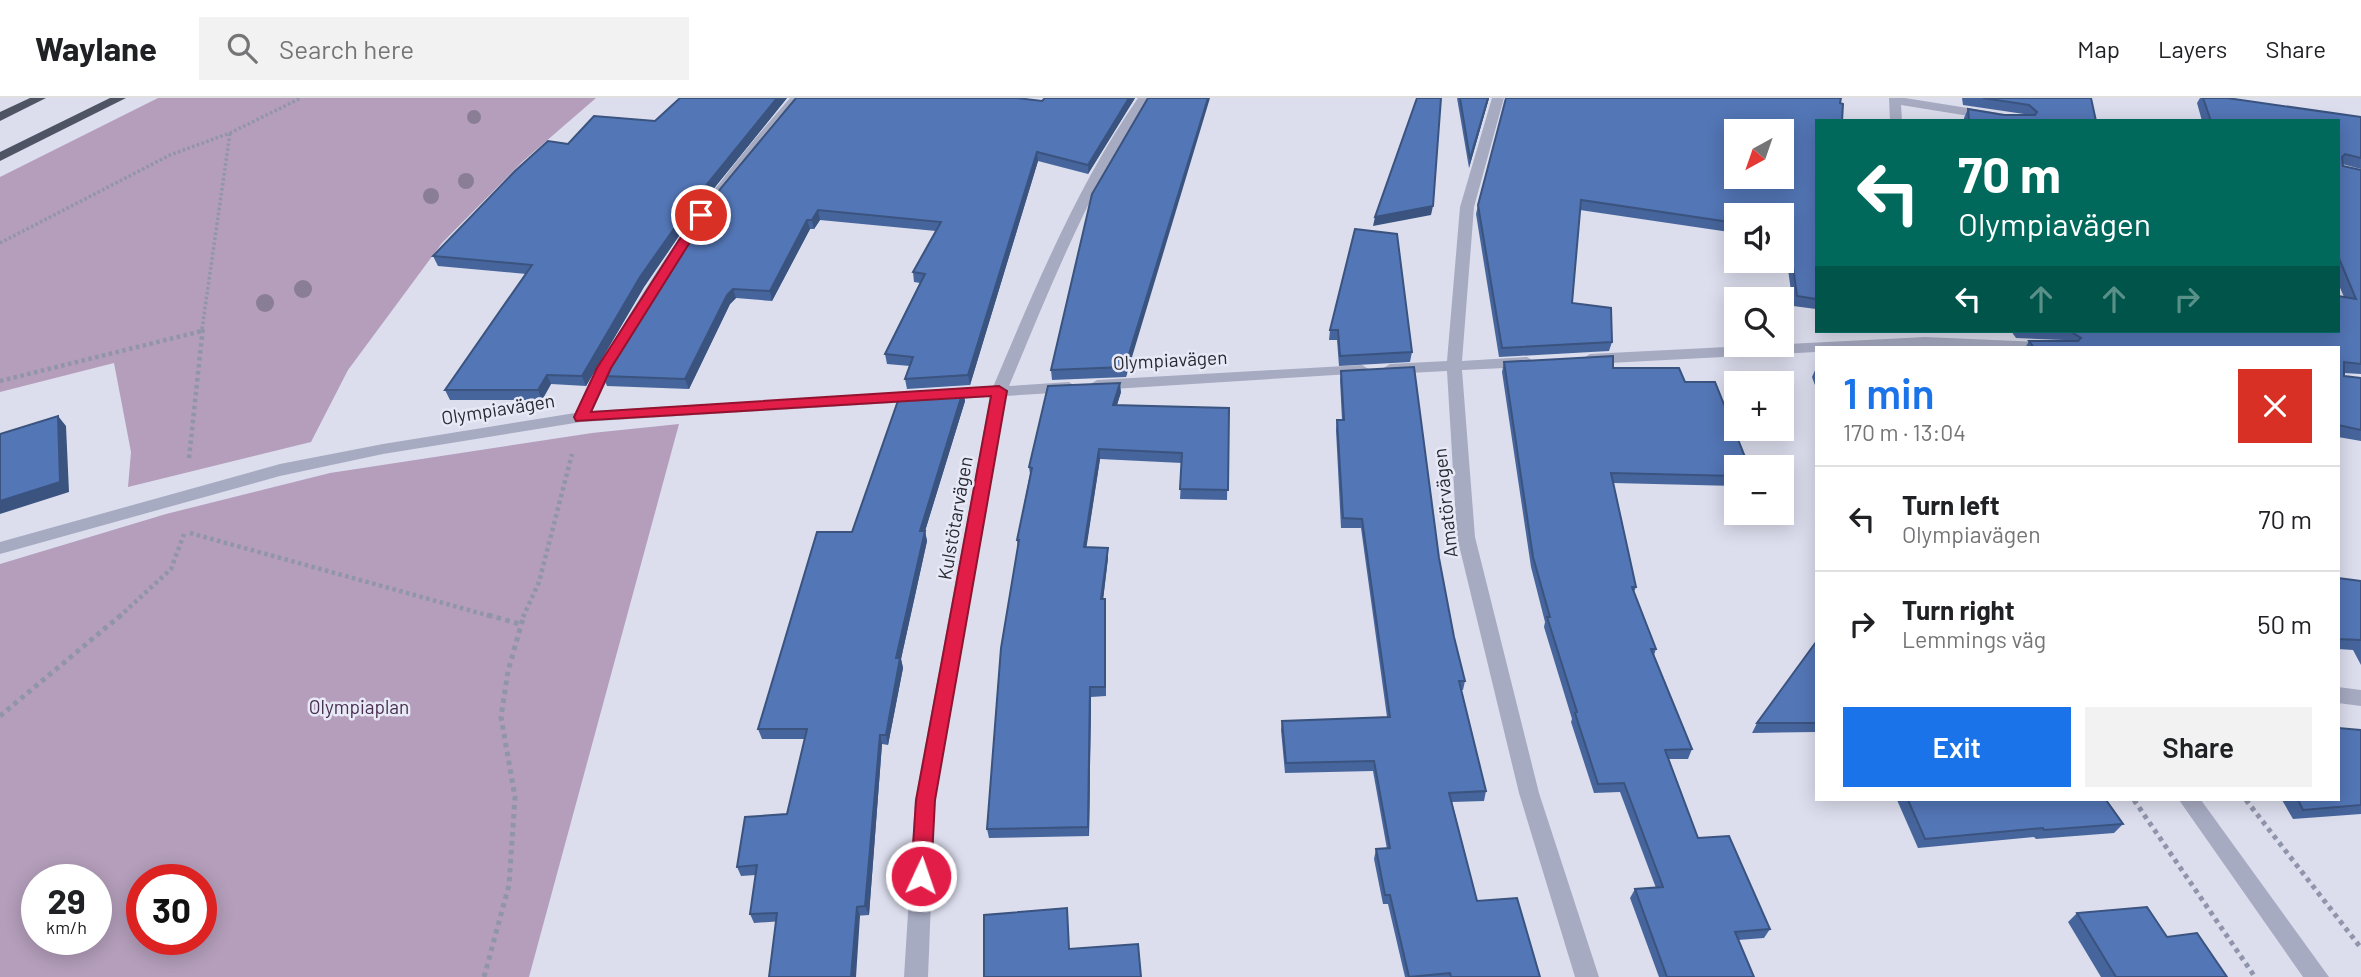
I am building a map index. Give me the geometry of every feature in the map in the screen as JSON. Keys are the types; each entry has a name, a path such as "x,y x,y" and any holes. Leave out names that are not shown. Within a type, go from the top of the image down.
{"highway":[{"path":"0,117 40,98"},
{"path":"0,157 120,98"}],"street":[{"path":"581,417 604,368 663,272 727,178 796,98"},
{"name":"Kulstötarvägen","path":"916,977 925,800 999,391 1045,282 1115,140 1144,98"},
{"name":"Amatörvägen","path":"1498,98 1467,207 1454,365 1466,537 1528,793 1587,977"},
{"path":"1896,119 1895,99 2012,119"},
{"path":"1815,346 1925,340 2029,346"},
{"path":"1577,359 1815,346"},
{"name":"Olympiavägen","path":"0,548 280,470 383,449 581,417 1550,360"},
{"path":"2340,695 2361,698"},
{"path":"2190,801 2317,977"}],"path":[{"path":"0,243 170,155 230,133 302,98"},
{"path":"186,495 202,331 230,133"},
{"path":"0,381 202,331"},
{"path":"484,977 509,885 515,797 501,717 508,671 520,624 539,582 581,417"},
{"path":"0,716 96,638 171,569 185,532 520,624"},
{"path":"2135,801 2255,977"},
{"path":"2247,801 2361,948"}],"green space":[{"path":"158,98 596,98 522,162 442,243 348,370 311,442 128,487 131,452 114,363 0,392 0,177"},
{"name":"Olympiaplan","path":"679,424 529,977 0,977 0,564 166,514 330,473 592,433"}],"building":[{"path":"680,98 777,98 695,199 640,277 582,376 547,375 538,390 445,390 532,265 433,256 515,171 548,141 568,144 594,116 655,121"},
{"path":"796,98 1017,98 1042,101 1045,98 1129,98 1088,165 1037,152 968,375 905,379 913,357 885,354 925,274 913,272 941,222 818,210 812,220 807,220 770,291 733,289 727,295 685,379 603,376 677,250 721,188"},
{"path":"1148,98 1208,98 1125,367 1051,370 1092,194"},
{"path":"1417,98 1441,98 1433,206 1375,217"},
{"path":"1460,98 1488,98 1470,159"},
{"path":"1506,98 1841,98 1842,119 1815,119 1815,299 1797,296 1794,273 1794,203 1724,203 1724,221 1581,200 1572,303 1611,308 1612,342 1502,348 1478,205"},
{"path":"1983,98 2091,98 2096,119 1969,119 1968,109 2004,115 2035,115 2037,112 2029,105"},
{"path":"2203,98 2227,98 2361,117 2361,158 2345,154 2342,157 2343,166 2361,170 2361,364 2344,362 2344,376 2361,378 2361,430 2340,425 2340,346 2033,346 2029,341 2078,341 2081,338 2073,333 2340,333 2340,296 2356,299 2340,261 2340,119 2210,119"},
{"path":"1355,229 1397,234 1412,352 1340,356 1338,330 1330,330"},
{"path":"1613,356 1613,368 1679,368 1685,382 1715,382 1724,404 1724,441 1739,441 1744,455 1724,455 1724,476 1611,473 1636,587 1632,587 1656,649 1651,649 1692,749 1665,750 1698,838 1729,836 1770,929 1735,932 1754,977 1667,977 1635,889 1663,887 1624,783 1598,784 1547,617 1550,617 1533,557 1504,362"},
{"path":"1414,367 1439,558 1465,681 1459,681 1486,791 1449,793 1477,901 1517,898 1540,977 1451,977 1450,973 1409,977 1390,895 1385,895 1376,849 1390,848 1374,761 1286,763 1282,721 1390,717 1362,519 1343,518 1337,420 1344,420 1341,371"},
{"path":"1120,383 1113,405 1229,408 1228,490 1180,489 1182,453 1099,449 1084,547 1108,548 1101,599 1105,599 1105,687 1090,687 1088,827 987,829 1001,648 1017,540 1032,468 1029,467 1048,386"},
{"path":"963,391 920,531 925,531 896,658 900,658 886,735 880,735 865,906 857,907 851,977 769,977 777,913 750,914 757,865 737,867 745,817 787,814 807,729 758,729 817,532 852,532 900,395"},
{"path":"58,416 60,482 0,501 0,434"},
{"path":"2340,578 2361,581 2361,640 2340,639"},
{"path":"1815,643 1815,723 1757,723"},
{"path":"2340,728 2361,730 2361,805 2303,810 2298,801 2340,801"},
{"path":"1908,801 2107,801 2123,824 2043,828 1925,839"},
{"path":"2147,907 2167,937 2197,933 2227,977 2116,977 2077,913"},
{"path":"1067,908 1069,949 1138,944 1141,977 984,977 984,915"}],"route":[{"path":"701,215 604,368 581,417 999,391 925,800 921,876"}]}
